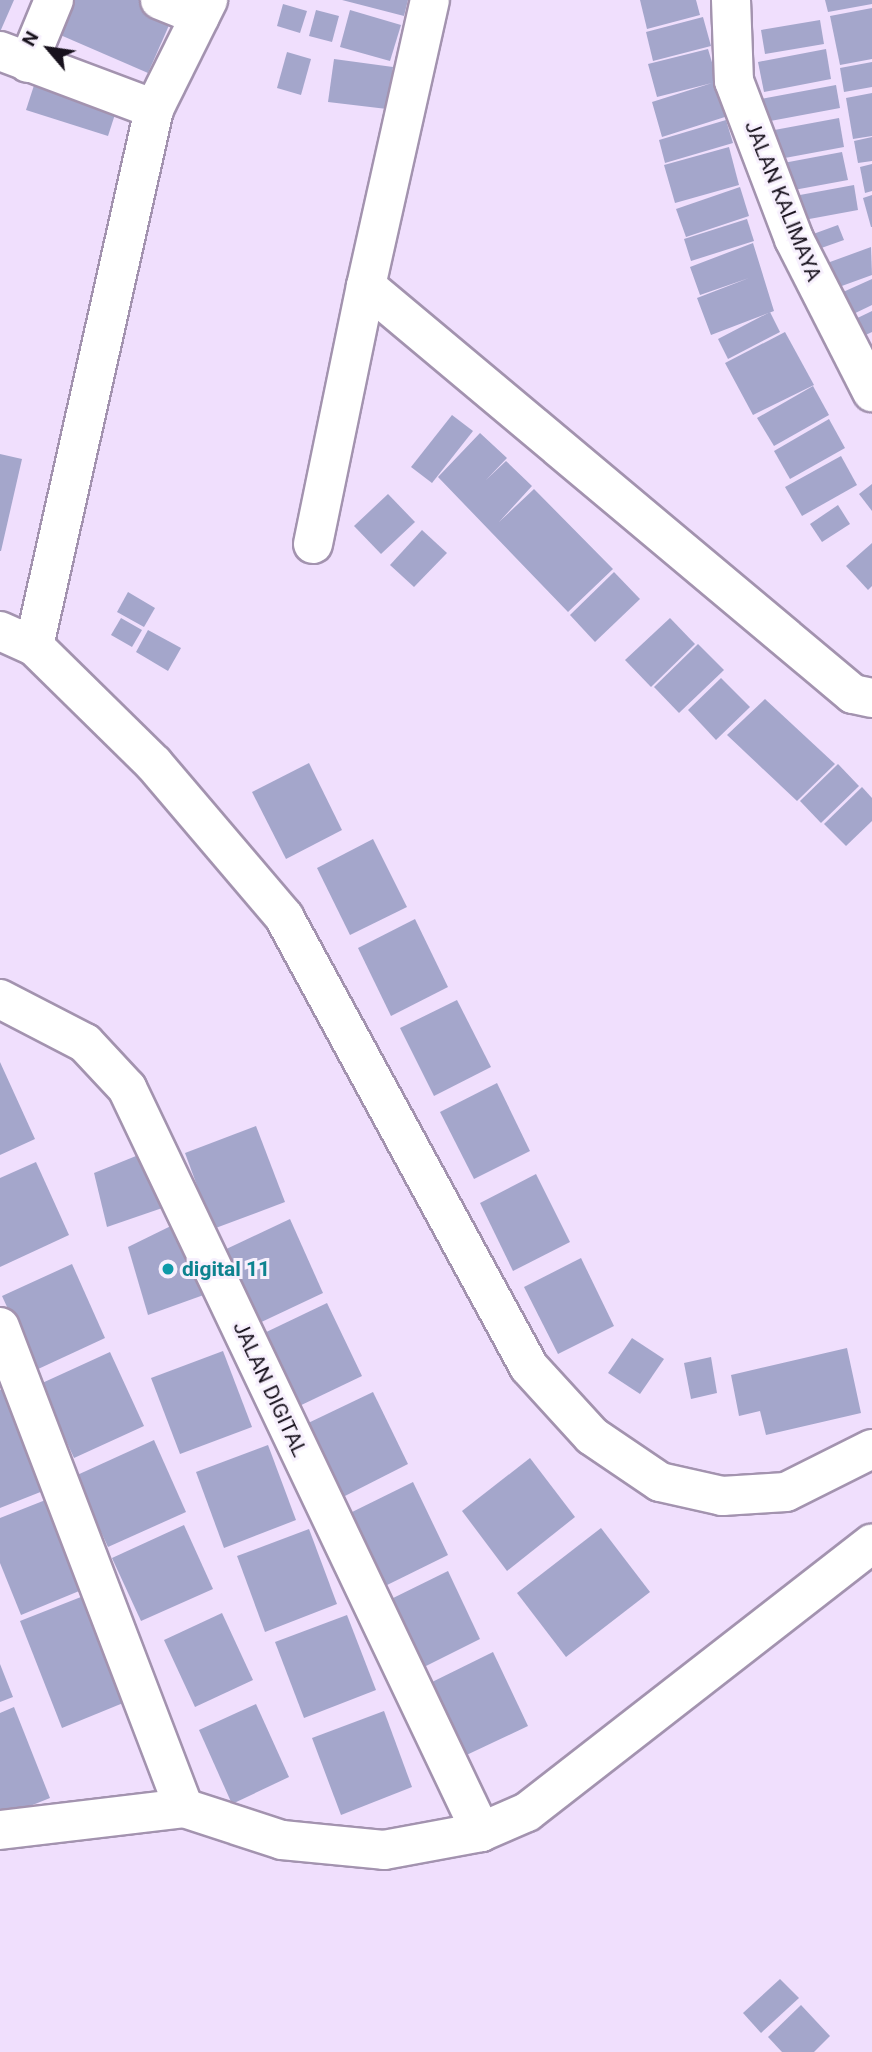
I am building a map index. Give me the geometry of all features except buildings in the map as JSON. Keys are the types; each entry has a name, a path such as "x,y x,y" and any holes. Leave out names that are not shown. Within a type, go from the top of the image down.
{"street":[{"path":"54,0 14,57 154,109"},
{"path":"160,0 204,8 154,109 17,638 154,764 284,917 529,1367 592,1436 660,1482 722,1496 786,1492 872,1449"},
{"path":"313,544 366,286 430,0"},
{"name":"JALAN KALIMAYA","path":"731,0 734,81 794,239 872,392"},
{"path":"366,286 853,694 872,698"},
{"name":"JALAN DIGITAL","path":"0,999 85,1043 127,1087 481,1832"},
{"path":"0,1327 184,1808"},
{"path":"0,1830 184,1808 282,1840 384,1850 481,1832 527,1812 872,1543"}],"place":[{"name":"digital 11","path":"168,1269"}]}
